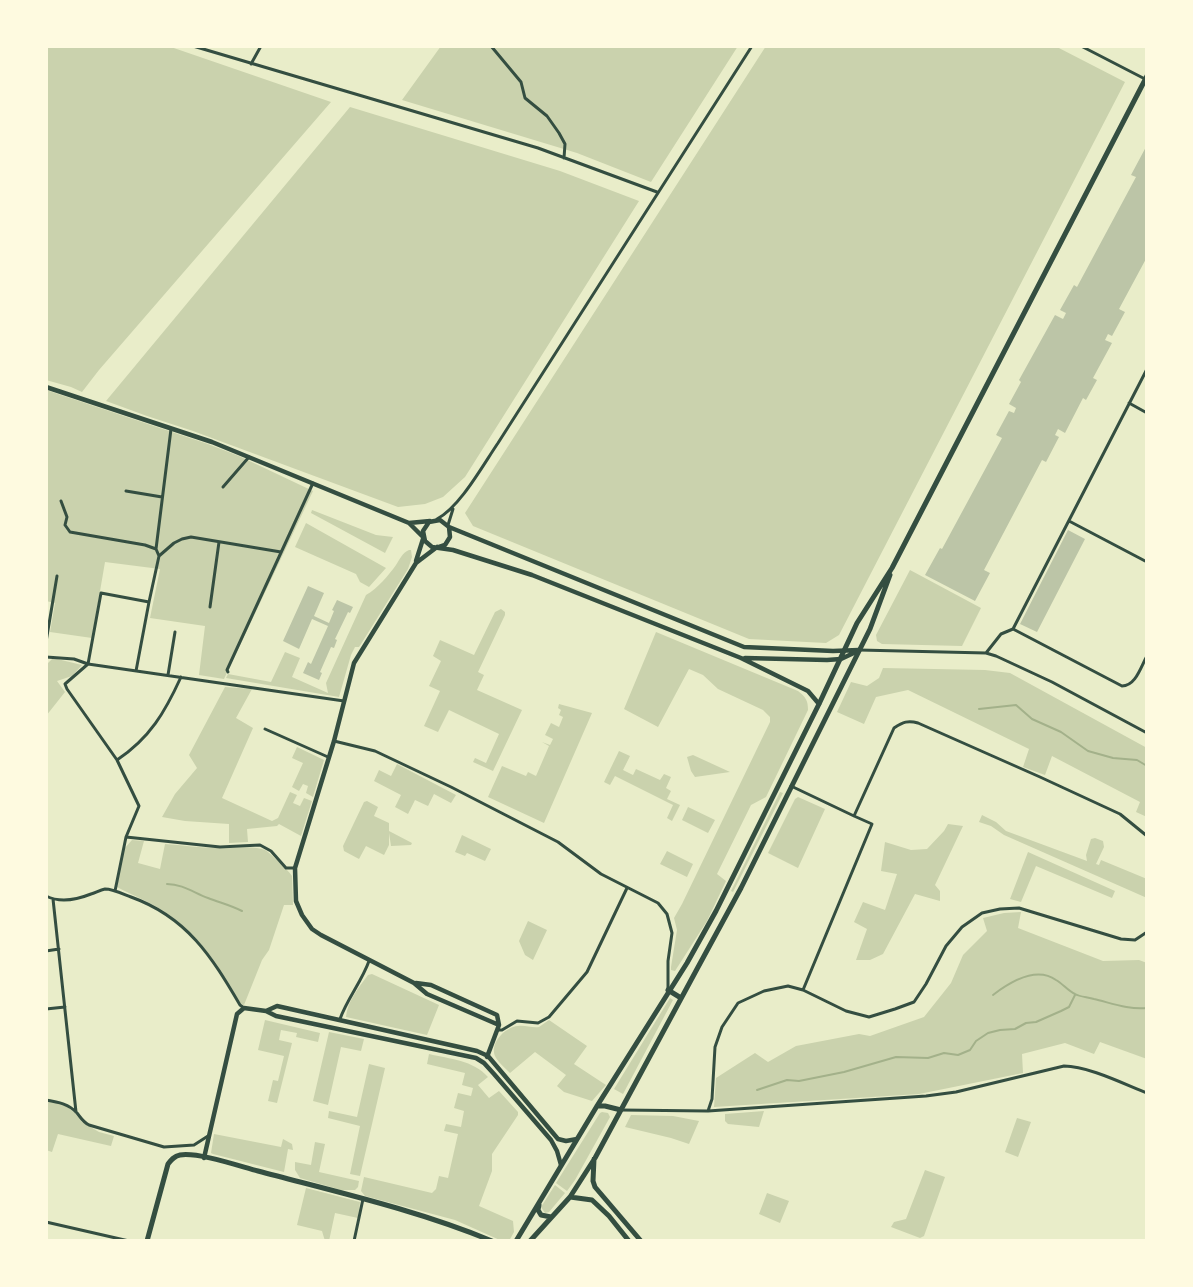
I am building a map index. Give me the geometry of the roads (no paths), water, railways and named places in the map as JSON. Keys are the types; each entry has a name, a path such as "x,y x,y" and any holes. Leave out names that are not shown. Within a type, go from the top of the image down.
{"main road":[{"path":"516,1241 668,990 687,963 716,911 857,623 892,568 1146,78"},
{"path":"530,1241 570,1196 594,1158 741,888 878,610 892,568"},
{"path":"781,781 791,786"},
{"path":"668,990 681,998"},
{"path":"597,1106 620,1110"},
{"path":"147,1241 168,1164 171,1159 180,1155 204,1158 363,1199 454,1225 492,1241"},
{"path":"594,1158 593,1180 595,1187 641,1241"},
{"path":"570,1196 592,1200 609,1216 629,1241"},
{"path":"541,1199 538,1210 541,1215 551,1217"}],"street":[{"path":"193,46 538,148 658,192"},
{"path":"252,64 261,46"},
{"path":"491,46 522,82 525,98 547,116 559,133 565,144 564,158"},
{"path":"627,888 587,972 549,1017 538,1023 517,1020 502,1030 427,994 414,983 312,929 305,921 296,900 296,868 334,741 354,663 416,563 424,528 434,520 446,515 456,504 498,443 752,46"},
{"path":"1081,46 1146,78"},
{"path":"986,653 1001,634 1013,629 1147,369"},
{"path":"46,388 249,456 409,522 443,521 448,526 744,647 986,653 1052,682 1147,732"},
{"path":"1129,403 1147,413"},
{"path":"160,556 156,548 171,429"},
{"path":"223,487 249,456"},
{"path":"228,672 227,670 313,483"},
{"path":"126,491 162,497"},
{"path":"61,501 66,517 65,525 70,532 156,548"},
{"path":"416,563 448,541 450,533 448,526 456,504"},
{"path":"1069,521 1147,562"},
{"path":"409,522 428,545 468,554 540,578 741,658 808,691 819,704"},
{"path":"136,671 160,556 166,549 182,539 191,537 281,552"},
{"path":"210,607 218,542"},
{"path":"46,642 57,576"},
{"path":"115,891 126,837 139,806 117,760 65,684 88,664 101,593 149,602"},
{"path":"1013,629 1122,686 1130,684 1134,680 1147,656"},
{"path":"168,675 175,632"},
{"path":"733,655 738,650 738,644"},
{"path":"741,658 808,661 841,659 859,650"},
{"path":"47,659 74,659 88,664 344,701"},
{"path":"117,760 140,742 157,723 181,677"},
{"path":"854,816 894,728 904,722 911,721 1040,776 1120,814 1147,836"},
{"path":"265,729 328,757"},
{"path":"334,741 375,751 463,793 558,842 600,874 655,901 667,914 672,932 668,961 668,990"},
{"path":"791,786 872,824 803,990"},
{"path":"126,837 220,847 260,845 271,851 286,868 296,868"},
{"path":"46,896 53,899 72,900 107,889 141,900 160,910 183,927 203,947 214,961 240,1005 244,1008 266,1010 277,1006 477,1051 488,1056 558,1139 566,1141 577,1139"},
{"path":"53,899 76,1112"},
{"path":"708,1111 712,1099 715,1047 722,1028 738,1003 764,991 788,986 803,990 846,1011 869,1017 895,1010 914,1002 946,946 962,927 982,913 1000,909 1020,908 1121,939 1136,940 1147,932"},
{"path":"46,951 59,950"},
{"path":"340,1019 343,1010 365,972 369,960"},
{"path":"414,983 431,985 494,1012 498,1018 498,1027 484,1063"},
{"path":"46,1009 65,1007"},
{"path":"204,1158 238,1014 244,1008"},
{"path":"266,1010 276,1016 476,1058 484,1063 550,1140 555,1147 561,1165"},
{"path":"345,1030 346,1021"},
{"path":"384,1039 386,1030"},
{"path":"424,1047 425,1039"},
{"path":"620,1110 708,1111 926,1096 956,1092 1064,1066 1085,1069 1147,1093"},
{"path":"46,1100 63,1103 76,1112 83,1122 89,1125 164,1147 194,1145 209,1136"},
{"path":"354,1241 363,1199"},
{"path":"46,1222 129,1241"}],"waterway":[{"path":"979,709 1016,705 1032,719 1061,732 1088,751 1113,758 1137,760 1147,766"},
{"path":"167,884 183,887 242,911"},
{"path":"993,995 1023,977 1040,975 1056,980 1079,996 1127,1007 1147,1008"},
{"path":"757,1090 787,1080 799,1081 844,1072 896,1057 928,1058 944,1053 958,1055 970,1050 976,1041 988,1033 1015,1029 1069,1007 1075,995"}]}
